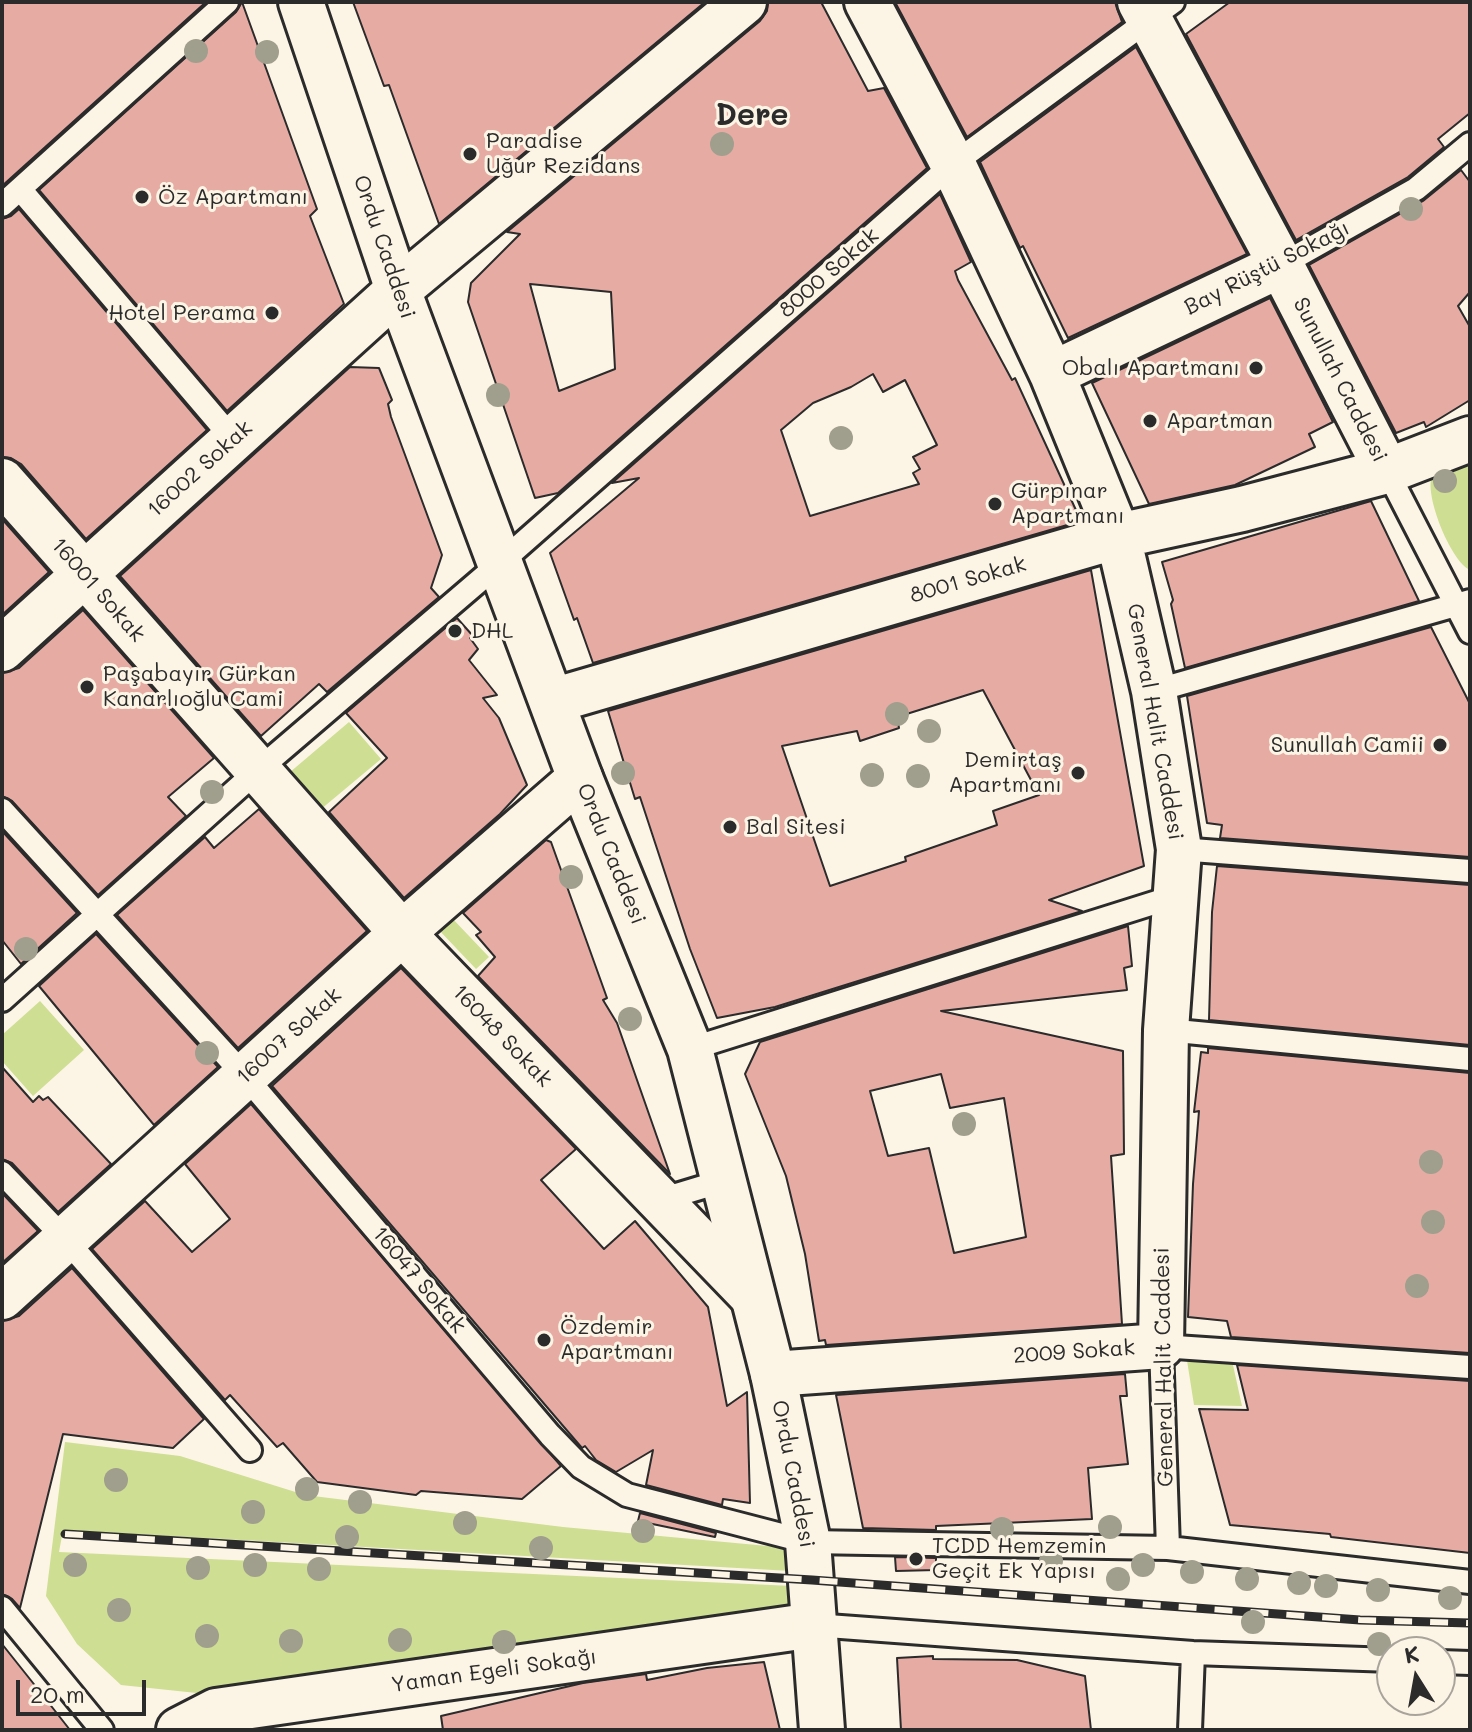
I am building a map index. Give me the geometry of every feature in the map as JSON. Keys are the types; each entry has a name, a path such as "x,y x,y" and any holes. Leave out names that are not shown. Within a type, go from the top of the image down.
{"street":[{"name":"Ordu Caddesi","path":"301,2 398,290 580,778 690,1049 726,1180 773,1374 808,1542 822,1730"},
{"name":"16002 Sokak","path":"2,649 398,290 744,2"},
{"name":"General Halit Caddesi","path":"867,2 953,164 1052,374 1118,536 1154,691 1179,849 1166,1030 1161,1346"},
{"name":"Sunullah Caddesi","path":"1154,8 1387,471"},
{"name":"Bay Rüştü Sokağı","path":"1052,374 1281,265"},
{"name":"8001 Sokak","path":"552,701 1118,536 1242,509 1387,471 1470,439"},
{"name":"16001 Sokak","path":"2,481 257,771"},
{"name":"16048 Sokak","path":"257,771 402,933 752,1296"},
{"name":"16007 Sokak","path":"2,1297 402,933 580,778"},
{"name":"2009 Sokak","path":"773,1374 1161,1346"},
{"name":"Yaman Egeli Sokağı","path":"179,1730 216,1711 814,1625"}],"lane":[{"path":"2,205 227,2"},
{"name":"8000 Sokak","path":"2,1000 257,771 500,563 953,164 1154,8"},
{"name":"Bay Rüştü Sokağı","path":"1281,265 1416,189 1470,144"},
{"path":"20,189 233,439"},
{"name":"Sunullah Caddesi","path":"1387,471 1463,603 1470,632"},
{"path":"1154,691 1463,603"},
{"name":"16047 Sokak","path":"2,810 245,1076 550,1435 581,1467 627,1495 808,1542 1168,1548 1470,1582"},
{"path":"1179,849 1470,871"},
{"path":"690,1049 1176,896"},
{"path":"1166,1030 1470,1059"},
{"path":"2,1173 66,1240 250,1450"},
{"path":"660,1200 726,1180"},
{"name":"2009 Sokak","path":"1161,1346 1470,1367"},
{"name":"General Halit Caddesi","path":"1161,1346 1168,1548"},
{"path":"2,1608 102,1730"},
{"path":"814,1625 1193,1653 1376,1659"},
{"path":"1190,1730 1193,1653"}],"green space":[{"path":"1470,460 1470,570 1455,555 1442,530 1433,502 1431,480 1453,463"},
{"path":"349,722 381,759 320,810 289,773"},
{"path":"450,916 489,957 476,969 437,928"},
{"path":"40,1001 84,1050 33,1096 2,1061 2,1035"},
{"path":"1186,1354 1231,1356 1242,1406 1194,1405"},
{"path":"65,1442 180,1456 305,1495 563,1527 789,1548 791,1571 63,1530 59,1552 792,1586 795,1615 244,1698 121,1685 77,1644 46,1596"}],"building":[{"path":"2,2 206,2 2,186"},
{"path":"242,2 317,209 310,216 344,304 227,411 39,190 236,12"},
{"path":"353,2 705,2 439,224 389,85 384,86"},
{"path":"768,2 821,2 868,91 884,88 927,168 558,493 535,498 468,302 471,283 520,234 507,232 760,21 767,11","holes":["530,284 611,292 615,369 559,391"]},
{"path":"895,2 1115,2 1122,22 967,137"},
{"path":"1230,2 1470,2 1470,113 1438,139 1444,147 1408,177 1296,240 1186,34"},
{"path":"1136,47 1247,254 1068,338 1023,246 1020,248 980,162"},
{"path":"1461,170 1470,182 1470,292 1458,306 1470,327 1470,400 1426,427 1424,422 1396,433 1309,265 1423,201"},
{"path":"940,194 971,262 955,271 958,280 1012,380 1015,378 1081,521 593,663 550,553 639,478 612,483","holes":["873,374 883,392 905,380 937,445 913,457 920,469 913,473 919,484 810,516 781,430 813,403"]},
{"path":"19,209 207,430 86,539 21,464 2,457 2,219"},
{"path":"1270,298 1333,422 1309,434 1315,447 1235,485 1149,504 1092,383"},
{"path":"350,367 379,368 392,400 388,404 391,417 442,555 431,588 439,597 327,692 319,684 261,736 120,576"},
{"path":"1371,501 1419,601 1185,668 1171,604 1173,600 1162,562"},
{"path":"2,519 49,572 2,615"},
{"path":"1091,570 1144,866 1049,900 1082,911 775,1007 717,1018 690,949 640,797 635,799 608,711","holes":["983,690 1039,795 993,811 997,825 905,857 906,861 830,886 782,746 857,731 860,741 899,728 897,717"]},
{"path":"83,610 214,758 168,797 186,816 98,895 12,801 2,796 2,673 19,668"},
{"path":"457,618 473,636 470,638 478,649 469,660 497,695 483,698 499,718 527,785 500,814 404,898 329,812 387,758 346,713"},
{"path":"1431,627 1470,704 1470,857 1220,838 1222,825 1207,823 1187,696"},
{"path":"259,809 367,931 238,1048 117,915 205,837 214,848"},
{"path":"2,831 77,913 21,964 2,940"},
{"path":"546,840 551,842 607,998 603,1000 617,1023 670,1174 478,976 495,957 476,935 481,932 463,913"},
{"path":"1217,866 1470,885 1470,1045 1209,1020 1212,912"},
{"path":"1128,926 1132,966 1124,968 1127,990 941,1011 1123,1051 1124,1154 1111,1156 1122,1324 826,1345 825,1340 819,1341 805,1254 786,1176 745,1074 760,1042","holes":["941,1074 950,1108 1004,1098 1026,1237 954,1253 929,1148 888,1156 870,1091"]},
{"path":"96,934 218,1067 154,1125 39,986"},
{"path":"401,968 576,1149 541,1180 604,1249 635,1221 708,1307 727,1406 747,1392 750,1503 723,1499 722,1505 646,1485 653,1450 616,1472 596,1460 585,1446 582,1448 272,1086"},
{"path":"1208,1048 1470,1073 1470,1353 1231,1337 1227,1321 1188,1317 1199,1111 1194,1112 1201,1052 1208,1053"},
{"path":"2,1067 33,1102 39,1096 43,1100 48,1097 111,1164 58,1212 12,1163 2,1159"},
{"path":"251,1104 561,1466 522,1499 421,1491 416,1495 317,1482 283,1443 277,1447 230,1395 225,1400 92,1249 145,1201 192,1252 230,1219 185,1164"},
{"path":"2,1193 38,1231 2,1263"},
{"path":"72,1268 204,1419 173,1448 63,1434 20,1608 2,1594 2,1321 19,1316"},
{"path":"1237,1365 1470,1381 1470,1553 1331,1537 1330,1534 1230,1525 1199,1409 1248,1410"},
{"path":"1125,1374 1127,1396 1120,1396 1128,1464 1088,1468 1092,1519 936,1526 936,1530 863,1528 836,1395"},
{"path":"640,1513 716,1533 715,1537 638,1521"},
{"name":"TCDD Hemzemin Geçit Ek Yapısı","path":"895,1557 936,1558 936,1570 896,1571"},
{"path":"2,1644 41,1693 70,1730 2,1730"},
{"path":"933,1656 933,1659 1017,1660 1085,1676 1091,1730 901,1730 897,1658"},
{"path":"764,1662 780,1730 443,1730 441,1716 583,1683 646,1674 647,1680 707,1668"}],"railway":[{"path":"65,1534 812,1580 1360,1620 1470,1623"}],"place":[{"name":"Paradise Uğur Rezidans","path":"470,154"},
{"name":"Öz Apartmanı","path":"142,197"},
{"name":"Hotel Perama","path":"272,313"},
{"name":"Obalı Apartmanı","path":"1256,368"},
{"name":"Apartman","path":"1150,421"},
{"name":"Gürpınar Apartmanı","path":"995,504"},
{"name":"DHL","path":"455,631"},
{"name":"Paşabayır Gürkan Kanarlıoğlu Cami","path":"87,687"},
{"name":"Sunullah Camii","path":"1440,745"},
{"name":"Demirtaş Apartmanı","path":"1078,773"},
{"name":"Bal Sitesi","path":"730,827"},
{"name":"Özdemir Apartmanı","path":"544,1340"},
{"name":"TCDD Hemzemin Geçit Ek Yapısı","path":"916,1559"}],"district":[{"name":"Dere","path":"752,116"}]}
